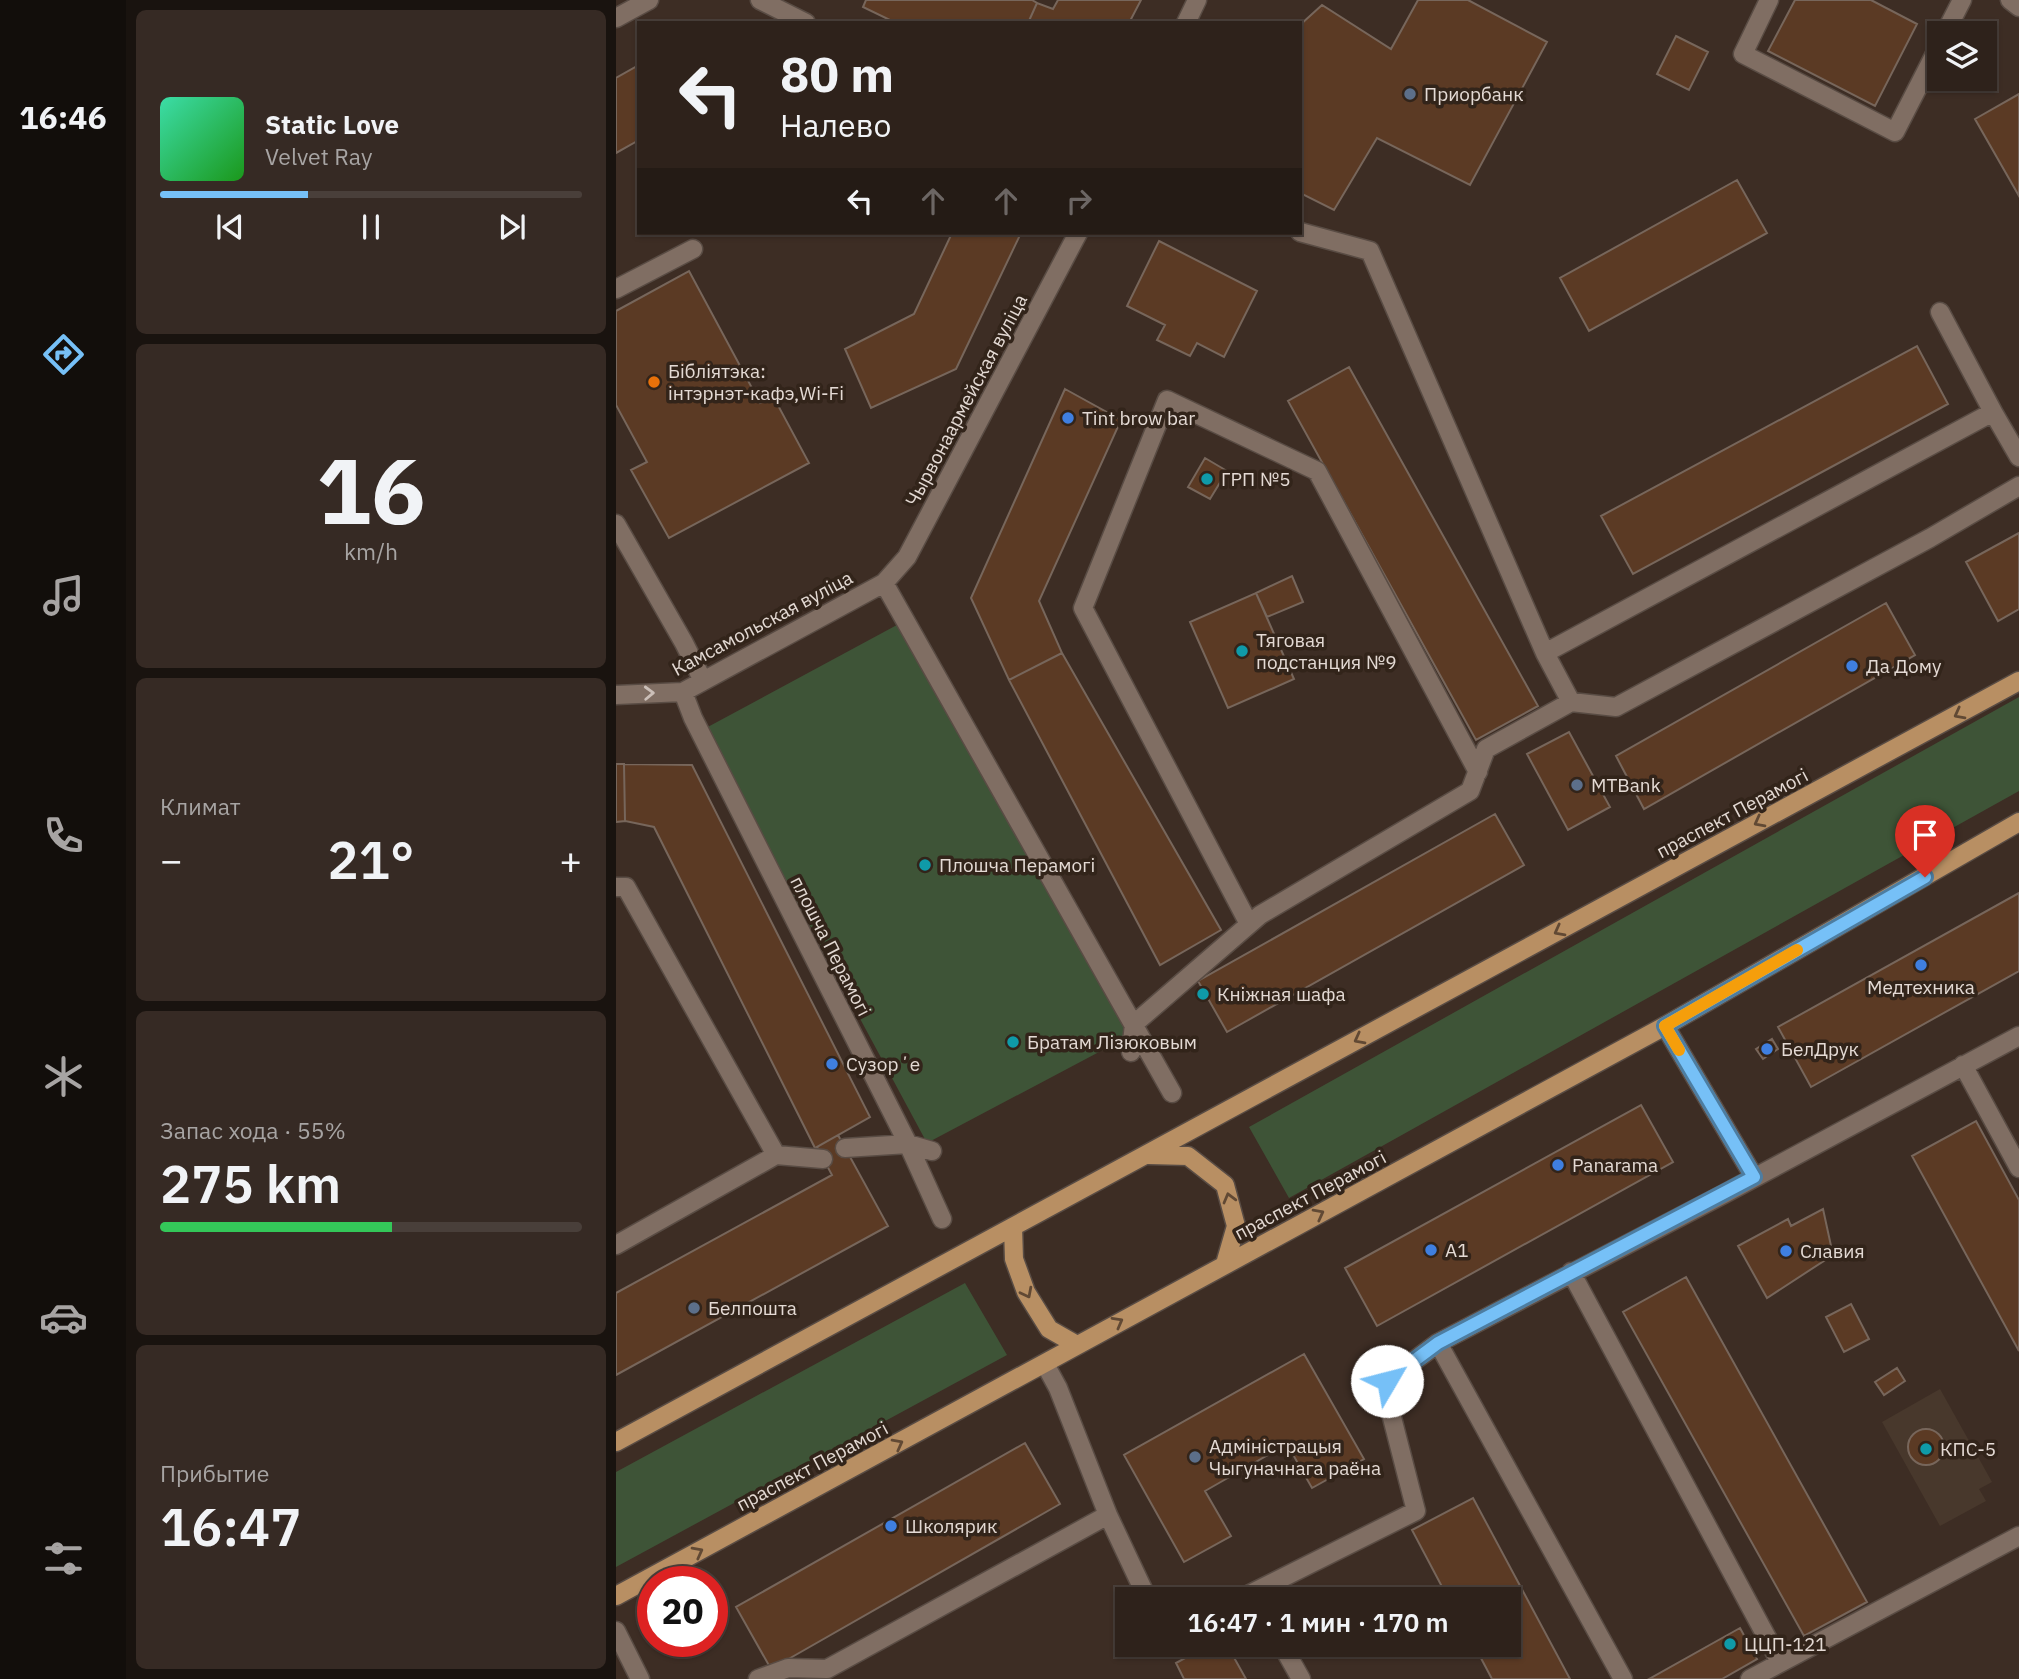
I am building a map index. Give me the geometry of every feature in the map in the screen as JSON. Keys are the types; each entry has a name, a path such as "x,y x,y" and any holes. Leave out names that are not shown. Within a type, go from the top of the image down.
{"main road":[{"name":"праспект Перамогі","path":"616,1442 2019,681"},
{"name":"праспект Перамогі","path":"616,1596 1665,1026 2019,822"},
{"path":"1146,1155 1188,1156 1225,1185 1236,1226 1225,1264"},
{"path":"1013,1227 1014,1259 1026,1292 1049,1329 1077,1345"}],"street":[{"path":"616,18 649,0"},
{"path":"760,0 802,21"},
{"path":"1187,21 1197,0"},
{"path":"1769,0 1743,54 1895,132 1927,69"},
{"path":"1951,21 1962,0"},
{"path":"2010,0 2019,7"},
{"path":"1302,233 1370,251 1545,653 1571,702"},
{"name":"Чырвонаармейская вуліца","path":"884,583 907,556 1077,235"},
{"path":"616,289 693,249"},
{"path":"1940,312 2019,457"},
{"path":"1249,925 1083,608 1167,400 1317,471 1478,772"},
{"path":"1545,653 1993,412"},
{"path":"1131,1052 1133,1024 1260,915 1470,791 1486,749 1571,702 1616,707 1930,538 2019,486"},
{"path":"616,524 703,681"},
{"path":"884,583 1172,1093"},
{"name":"Камсамольская вуліца","path":"616,695 683,692 884,583"},
{"name":"плошча Перамогі","path":"683,692 693,718 908,1144 942,1219"},
{"path":"616,887 626,887 776,1155"},
{"path":"1665,1026 1754,1177"},
{"path":"1268,1587 1416,1511 1388,1402 1387,1381 1438,1343 2019,1035"},
{"path":"1964,1065 2019,1168"},
{"path":"845,1148 908,1144 932,1152"},
{"path":"616,1245 776,1155 823,1158"},
{"path":"1571,1272 1780,1662"},
{"path":"1438,1343 1623,1679"},
{"path":"1045,1364 1058,1388 1108,1516 1142,1587"},
{"path":"758,1679 788,1668 829,1674 1108,1516"},
{"path":"1751,1679 2019,1536"},
{"path":"616,1631 640,1679"},
{"path":"1289,1657 1301,1679"}],"shaded area":[{"path":"1940,1389 1992,1482 1979,1489 1986,1501 1940,1526 1882,1422"}],"green space":[{"path":"908,619 1133,1034 927,1143 704,729"},
{"path":"2019,697 2019,791 1289,1198 1249,1127"},
{"path":"965,1283 1007,1355 616,1567 616,1472"}],"building":[{"path":"866,0 1032,0 1037,3 1029,21 892,21 863,7"},
{"path":"1058,0 1141,0 1130,21 1029,21 1037,3 1053,9"},
{"name":"Приорбанк","path":"1418,0 1468,0 1547,42 1470,185 1377,138 1334,210 1302,194 1302,23 1322,5 1391,49"},
{"path":"1795,0 1871,0 1917,24 1875,106 1768,51"},
{"path":"1676,36 1708,52 1689,90 1657,74"},
{"path":"637,66 637,141 616,153 616,78"},
{"path":"2019,94 2019,196 1975,119"},
{"path":"1737,180 1767,233 1589,331 1560,278"},
{"path":"951,235 1020,235 956,369 871,408 845,349 914,314"},
{"path":"1159,241 1257,291 1224,357 1197,343 1190,356 1157,340 1165,325 1127,306"},
{"path":"689,271 760,403 773,396 809,463 669,538 631,470 647,462 616,405 616,311"},
{"path":"1917,346 1948,404 1633,574 1601,516"},
{"path":"1349,367 1538,706 1476,740 1288,401"},
{"path":"1065,389 1121,420 1039,601 1062,653 1009,680 971,598"},
{"name":"ГРП №5","path":"1205,458 1227,471 1210,499 1188,487"},
{"path":"2019,533 2019,609 1998,621 1966,562"},
{"path":"1292,576 1303,602 1267,617 1256,593"},
{"name":"Тяговая подстанция №9","path":"1256,593 1294,679 1228,708 1190,622"},
{"path":"1886,603 1915,655 1644,809 1616,756"},
{"path":"1062,653 1221,930 1160,965 1009,680"},
{"path":"1569,732 1610,807 1568,830 1527,754"},
{"path":"616,764 624,764 625,821 616,822"},
{"path":"624,764 692,765 870,1117 815,1148 654,827 625,821"},
{"path":"1495,814 1524,865 1227,1032 1198,981"},
{"path":"2019,893 2019,971 1811,1087 1778,1027"},
{"name":"БелДрук","path":"1772,1039 1778,1049 1763,1059 1756,1049"},
{"path":"1641,1105 1673,1162 1377,1326 1345,1268"},
{"path":"1976,1121 2019,1200 2019,1351 1912,1156"},
{"path":"838,1135 888,1226 616,1375 616,1293 832,1175 817,1147"},
{"name":"Славия","path":"1823,1209 1833,1255 1767,1298 1738,1246 1788,1219 1791,1226"},
{"path":"1686,1277 1867,1602 1804,1636 1623,1312"},
{"path":"1851,1304 1869,1339 1844,1352 1826,1317"},
{"name":"Адміністрацыя Чыгуначнага раёна","path":"1304,1354 1364,1459 1312,1488 1287,1444 1205,1491 1231,1536 1184,1562 1124,1455"},
{"path":"1897,1368 1905,1381 1884,1395 1875,1382"},
{"name":"КПС-5","path":"1926,1429 1939,1434 1944,1447 1939,1460 1926,1465 1913,1460 1908,1447 1913,1434"},
{"path":"1025,1443 1060,1504 771,1669 736,1607"},
{"path":"1473,1498 1521,1587 1442,1587 1412,1530"},
{"path":"1521,1588 1570,1679 1492,1679 1480,1657 1521,1657"},
{"name":"ЦЦП-121","path":"1740,1628 1757,1659 1722,1679 1649,1679"},
{"path":"1187,1657 1234,1657 1246,1679 1184,1679 1176,1663"}],"slow traffic":[{"path":"1679,1050 1665,1026 1797,950"}],"place":[{"name":"Приорбанк","path":"1410,94"},
{"name":"Бібліятэка: інтэрнэт-кафэ,Wi-Fi","path":"654,382"},
{"name":"Tint brow bar","path":"1068,418"},
{"name":"ГРП №5","path":"1207,479"},
{"name":"Тяговая подстанция №9","path":"1242,651"},
{"name":"Да Дому","path":"1852,666"},
{"name":"MTBank","path":"1577,785"},
{"name":"Плошча Перамогі","path":"925,865"},
{"name":"Медтехника","path":"1921,965"},
{"name":"Кніжная шафа","path":"1203,994"},
{"name":"Братам Лізюковым","path":"1013,1042"},
{"name":"БелДрук","path":"1767,1049"},
{"name":"Сузорʼе","path":"832,1064"},
{"name":"Panarama","path":"1558,1165"},
{"name":"A1","path":"1431,1250"},
{"name":"Славия","path":"1786,1251"},
{"name":"Белпошта","path":"694,1308"},
{"name":"КПС-5","path":"1926,1449"},
{"name":"Адміністрацыя Чыгуначнага раёна","path":"1195,1457"},
{"name":"Школярик","path":"891,1526"},
{"name":"ЦЦП-121","path":"1730,1644"}],"route":[{"path":"1387,1381 1438,1343 1754,1177 1665,1026 1925,877"}]}
